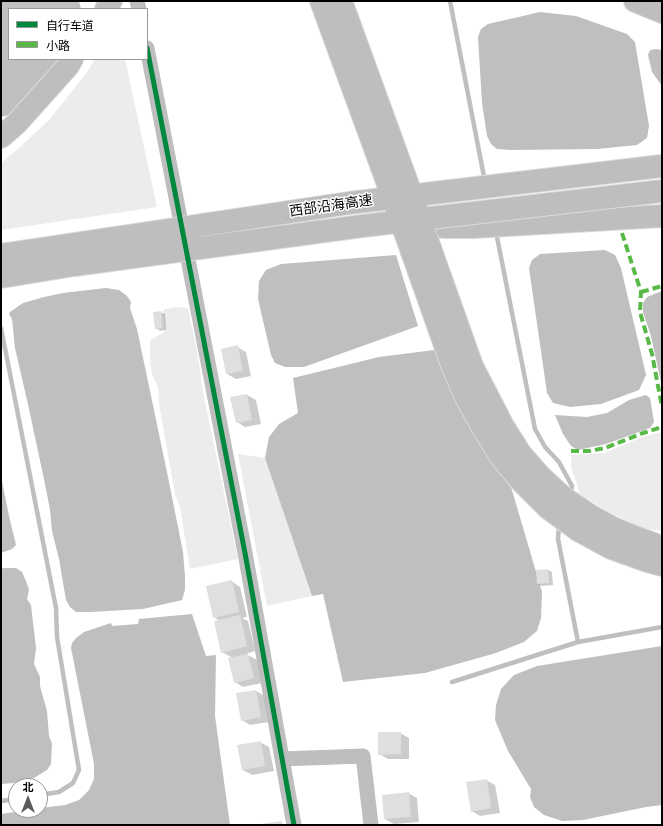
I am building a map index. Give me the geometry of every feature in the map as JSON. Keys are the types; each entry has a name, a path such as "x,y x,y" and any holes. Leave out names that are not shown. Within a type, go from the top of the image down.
{"highway":[{"path":"321,1 452,365 482,428 501,457 522,482 548,508 578,530 611,548 647,562 662,565"},
{"path":"341,1 472,366 503,426 520,453 540,476 564,498 613,528 662,547"},
{"path":"635,1 662,12"},
{"path":"1,137 17,123 68,66 71,60"},
{"name":"西部沿海高速","path":"1,255 349,203 662,166"},
{"name":"西部沿海高速","path":"1,277 74,265 354,227 662,191"},
{"path":"422,219 432,226 474,227 662,216"}],"street":[{"path":"148,53 245,553 294,825"},
{"path":"282,759 363,756 371,825"}],"shaded area":[{"path":"1,1 79,1 81,8 8,8 8,60 67,60 24,111 1,117"},
{"path":"540,12 576,16 627,34 635,42 649,126 647,138 637,145 597,149 511,150 497,149 491,144 487,136 482,103 478,37 481,29 488,24"},
{"path":"650,50 662,50 662,86 652,72 648,55"},
{"path":"94,60 125,60 157,207 1,230 1,163 51,118 87,72"},
{"path":"605,250 615,255 621,268 646,375 639,390 601,404 570,407 553,403 547,393 529,268 532,260 540,254"},
{"path":"396,255 418,326 304,367 285,367 275,363 271,355 258,299 259,281 266,270 281,264"},
{"path":"106,288 119,290 127,296 131,302 130,308 137,329 183,552 185,590 182,600 143,609 76,612 70,607 66,600 59,559 52,531 45,484 15,348 12,319 9,314 23,303 44,297 63,293"},
{"path":"662,291 662,387 651,336 643,312 643,303 647,297"},
{"path":"175,307 188,308 197,351 204,397 238,559 190,569 180,507 175,494 159,404 158,387 152,375 150,360 150,341 165,331 163,310"},
{"path":"442,349 486,402 542,592 541,618 537,631 524,642 496,653 425,673 343,682 323,594 312,596 265,458 269,437 279,424 298,413 293,378 379,357"},
{"path":"646,395 650,398 654,422 650,428 606,444 578,450 571,446 563,434 555,415 587,417 607,413 629,400"},
{"path":"662,432 662,531 643,528 607,511 580,494 571,467 571,455 604,453 645,436"},
{"path":"238,454 265,458 312,596 267,606"},
{"path":"1,476 16,545 12,549 1,553"},
{"path":"16,568 22,572 29,590 27,599 31,605 36,648 34,664 40,677 40,686 47,711 49,736 52,744 51,764 47,770 34,778 8,778 8,783 1,784 1,569"},
{"path":"192,614 206,656 216,655 215,716 230,825 1,825 1,814 8,813 8,818 48,818 48,807 65,805 79,800 89,790 94,779 94,764 71,648 72,643 84,632 111,623 112,626 138,624 139,619"},
{"path":"662,646 662,805 583,820 562,821 544,815 534,807 530,797 531,789 508,751 495,720 496,705 501,689 514,675 537,666"}],"building":[{"path":"161,311 162,328 155,329 153,312"},
{"path":"238,345 243,371 226,374 221,349"},
{"path":"247,394 252,420 236,423 230,397"},
{"path":"548,569 549,583 537,584 536,570"},
{"path":"232,580 239,612 213,618 206,586"},
{"path":"240,615 247,646 221,653 214,621"},
{"path":"248,654 254,678 234,683 228,658"},
{"path":"256,690 261,717 241,721 236,693"},
{"path":"378,732 401,732 401,754 378,755"},
{"path":"261,741 265,766 242,770 237,745"},
{"path":"487,779 491,808 471,812 466,782"},
{"path":"409,792 411,817 384,819 382,795"},
{"path":"282,821 283,825 261,824"}],"waterway":[{"path":"450,1 485,182"},
{"path":"496,232 535,429 545,447 559,462 572,486 571,495"},
{"path":"1,328 56,608 57,637 79,770 73,783 59,792 48,794"},
{"path":"560,524 558,539 578,642"},
{"path":"452,682 578,642 662,627"},
{"path":"1,801 8,800"}],"marked path":[{"path":"622,233 641,292 640,312 652,354 662,407"},
{"path":"641,292 662,286"},
{"path":"571,451 589,451 605,448 662,427"}],"cycle path":[{"path":"148,53 245,553 294,825"}]}
